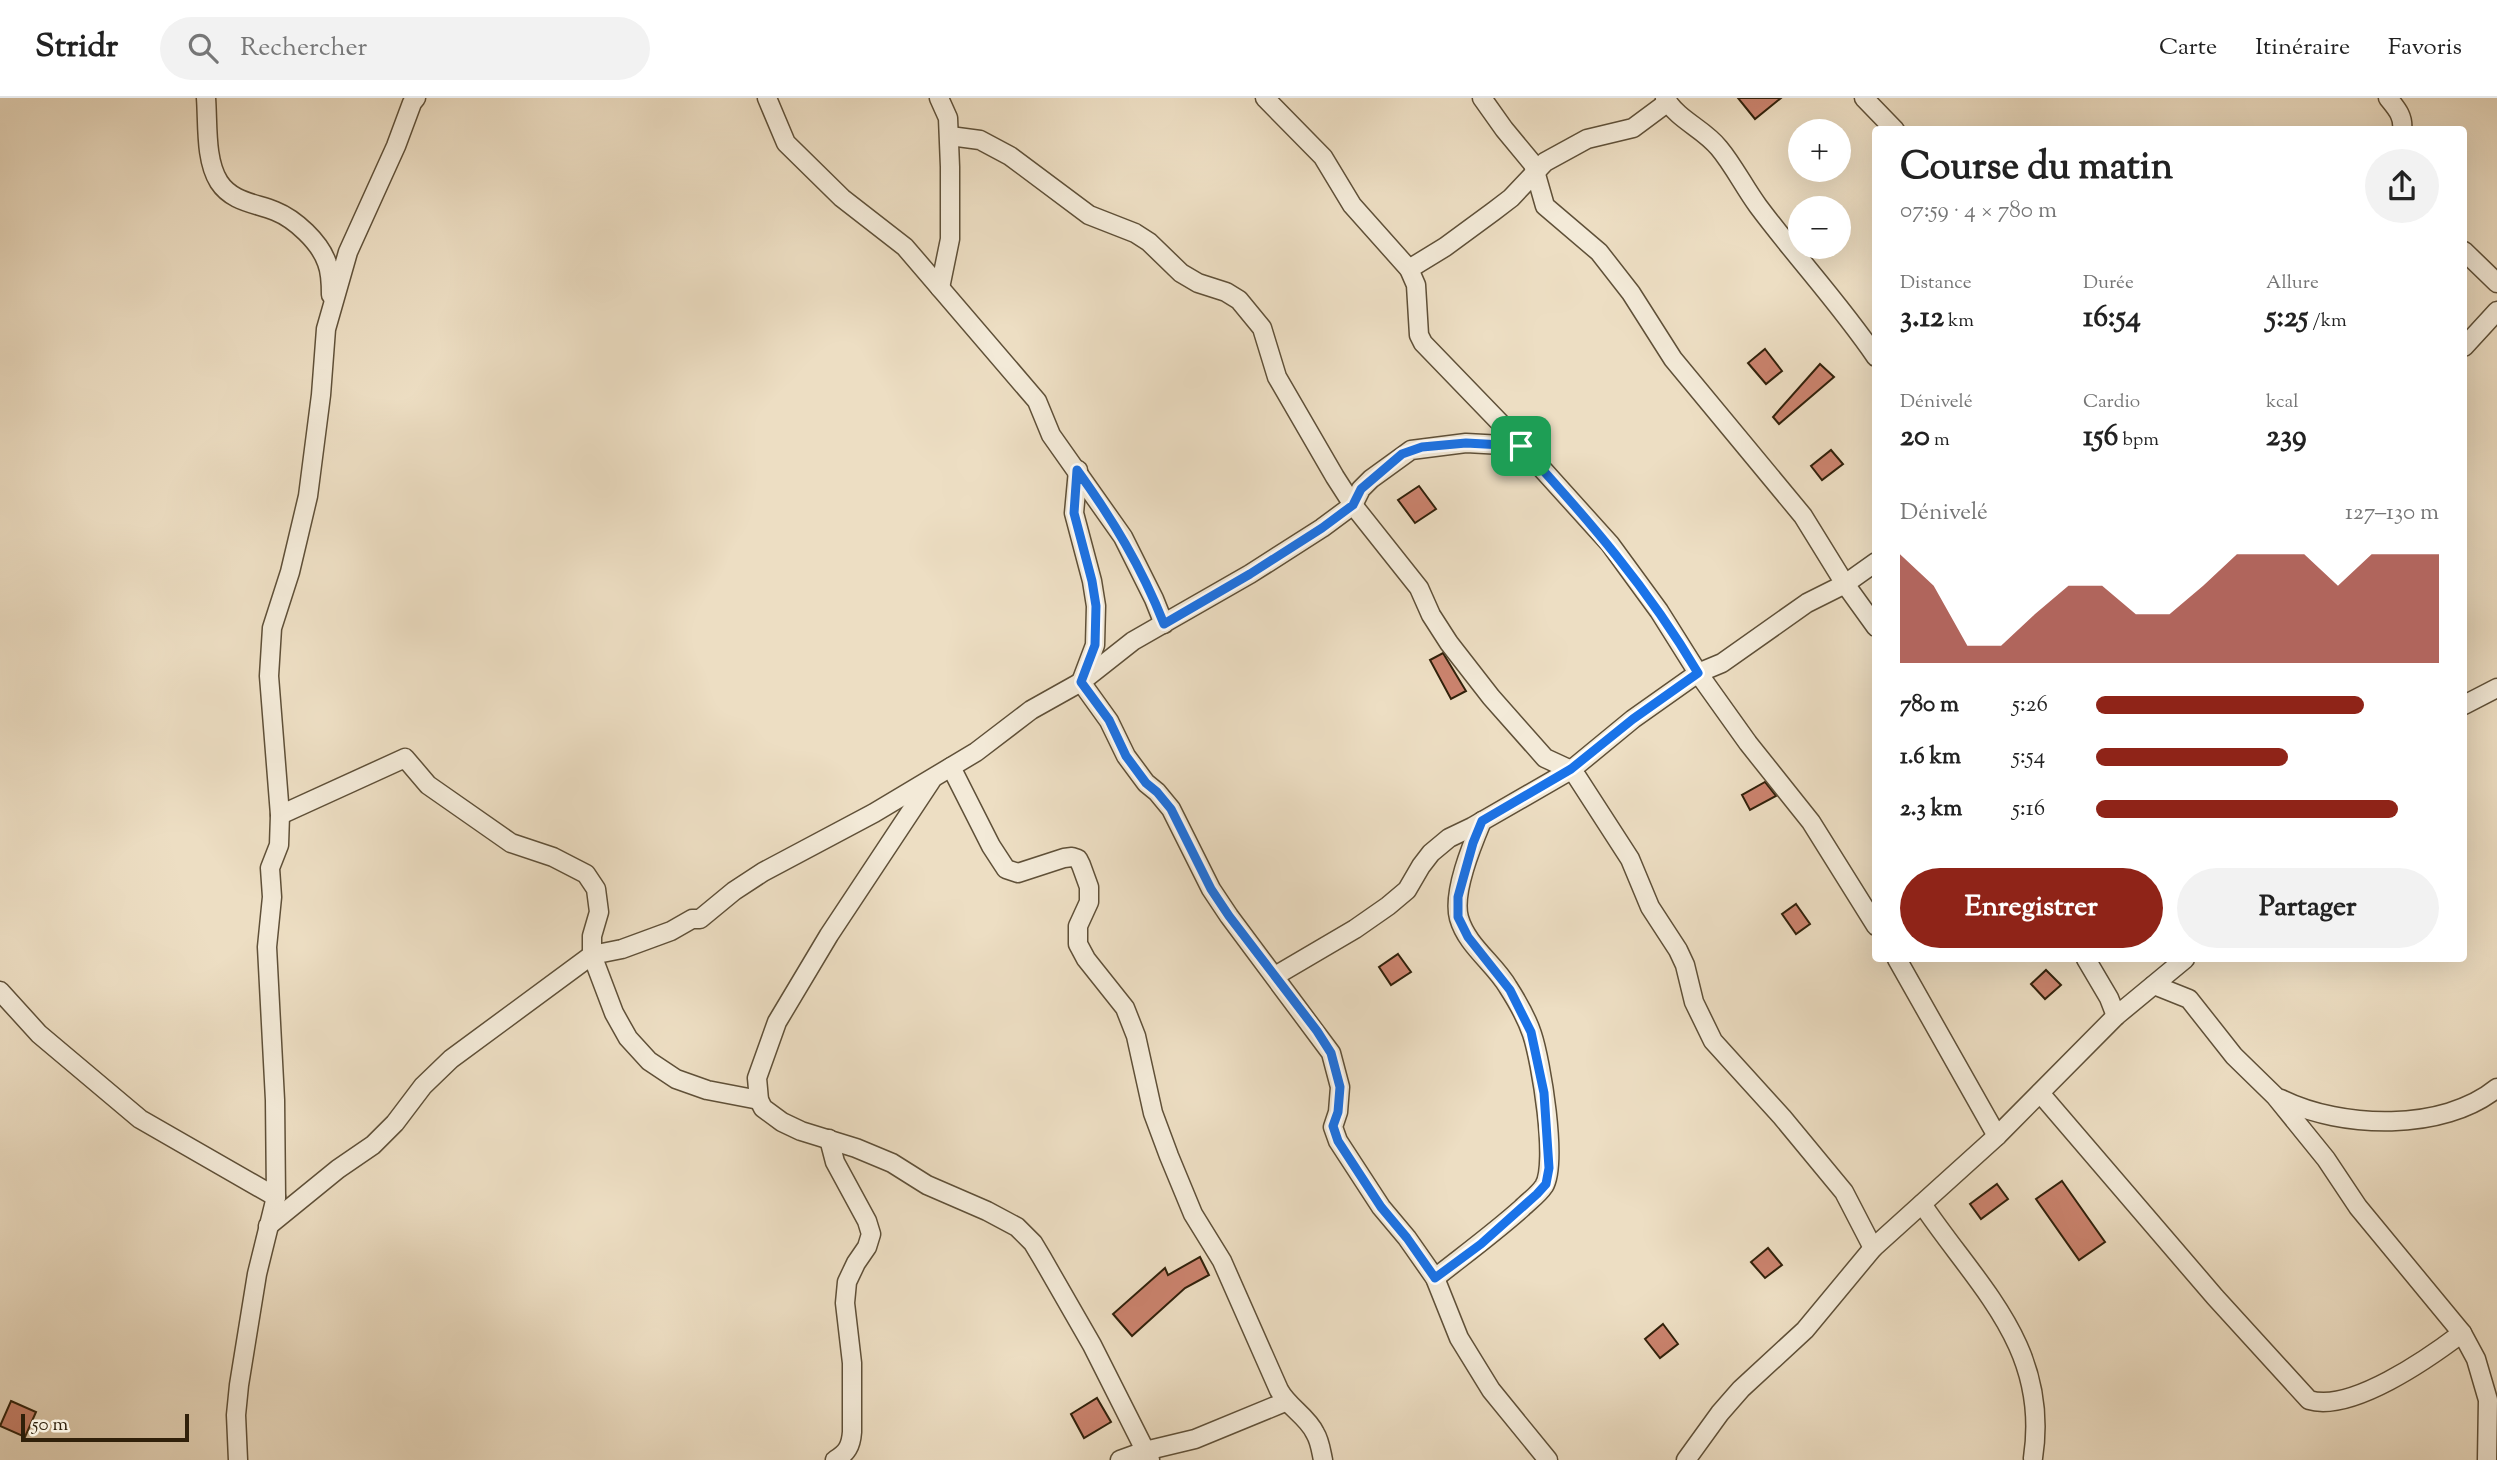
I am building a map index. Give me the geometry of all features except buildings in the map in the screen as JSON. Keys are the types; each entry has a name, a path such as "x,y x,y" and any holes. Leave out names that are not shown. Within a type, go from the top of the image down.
{"street":[{"path":"206,98 211,163 218,180 237,198 275,211 303,230 327,262 332,306"},
{"path":"238,1460 236,1415 239,1385 257,1275 276,1197 267,947 272,897 270,868 279,845 281,815 269,677 272,628 290,572 308,496 321,395 326,329 332,306 348,252 416,98"},
{"path":"767,98 786,143 842,198 905,247 1037,401 1045,425 1123,537 1164,624"},
{"path":"939,98 948,118 950,136 950,239 940,288"},
{"path":"1265,98 1323,157 1352,205 1409,269 1416,285 1419,335 1423,343 1610,544 1748,743 1811,822 1872,920"},
{"path":"1482,98 1503,129 1533,164 1545,206 1599,252 1631,293 1673,359 1803,516 1872,621"},
{"path":"1864,98 1891,126"},
{"path":"2388,98 2400,113 2402,126"},
{"path":"1409,269 1446,247 1511,198 1545,162 1587,139 1633,128 1666,100 1678,115 1709,136 1721,150 1758,206 1847,316 1872,351"},
{"path":"950,136 979,140 1010,156 1089,215 1135,233 1149,242 1181,273 1238,300 1262,328 1277,377 1353,505 1419,588 1431,615 1449,643 1491,697 1545,758 1571,769 1630,859 1650,907 1678,950 1685,964 1693,1002 1713,1041 1782,1117 1844,1192 1873,1248"},
{"path":"2467,254 2497,283"},
{"path":"2467,343 2497,311"},
{"path":"268,1226 338,1169 373,1145 395,1123 423,1086 451,1059 592,955 622,949 671,931 692,919 700,919 763,872 874,813 976,752 1049,698 1081,682 1133,640 1291,549 1353,505 1361,489 1389,464 1411,450 1466,443 1521,446"},
{"path":"1077,470 1074,513 1096,606 1095,645 1081,682"},
{"path":"1275,976 1355,929 1407,890 1431,853 1449,838 1571,769 1633,719 1698,673 1722,663 1807,603 1845,584 1872,565"},
{"path":"1081,682 1109,720 1126,756 1146,783 1171,809 1211,889 1229,916 1331,1053 1340,1087 1338,1112 1333,1126 1338,1141 1381,1207 1435,1278 1448,1315 1491,1390 1548,1460"},
{"path":"2467,703 2497,688"},
{"path":"281,815 405,758 428,785 511,843 553,857 586,874 596,889 600,912 592,936 592,955 614,1013 628,1038 649,1061 676,1079 707,1090 759,1100"},
{"path":"951,767 991,846 1006,869 1018,873 1072,857 1078,859 1082,865 1089,902 1077,926 1077,944 1125,1007 1136,1036 1153,1113 1194,1214 1222,1261 1285,1402 1307,1421 1315,1432 1322,1460"},
{"path":"933,778 829,936 777,1022 757,1079 759,1100 763,1108 782,1122 892,1163 927,1185 987,1210 1017,1227 1033,1242 1092,1345 1148,1455"},
{"path":"1435,1278 1481,1244 1537,1194 1546,1184 1549,1168 1544,1093 1531,1032 1506,983 1468,937 1458,917 1458,897 1482,821"},
{"path":"1898,962 1997,1136"},
{"path":"2088,962 2109,998 2116,1016"},
{"path":"1686,1460 1720,1413 1805,1330 1873,1248 1997,1136 2116,1016 2181,962"},
{"path":"2154,985 2189,999 2234,1055 2275,1096 2326,1158 2358,1207 2462,1333 2476,1359 2488,1400 2487,1460"},
{"path":"0,992 39,1034 140,1119 276,1197"},
{"path":"2275,1096 2307,1110 2340,1117 2411,1120 2461,1109 2486,1097 2497,1088"},
{"path":"2040,1093 2215,1297 2309,1400 2322,1404 2374,1388 2431,1356 2462,1333"},
{"path":"829,1139 835,1162 867,1221 871,1234 867,1247 847,1282 845,1303 852,1363 852,1432 851,1444 845,1454 835,1460"},
{"path":"1922,1204 1983,1286 2015,1339 2029,1372 2036,1408 2033,1458"},
{"path":"1120,1460 1148,1455 1195,1439 1285,1402"}],"route":[{"path":"1466,443 1521,446 1610,544 1659,611 1698,673 1633,719 1571,769 1482,821 1458,897 1458,917 1468,937 1502,976 1531,1032 1544,1093 1549,1168 1546,1184 1537,1194 1481,1244 1435,1278 1381,1207 1338,1141 1333,1126 1338,1112 1340,1087 1331,1053 1229,916 1211,889 1171,809 1146,783 1126,756 1109,720 1081,682 1095,645 1096,606 1074,513 1077,470 1123,537 1164,624 1322,528 1353,505 1361,489 1402,454 1434,446 1466,443"}]}
